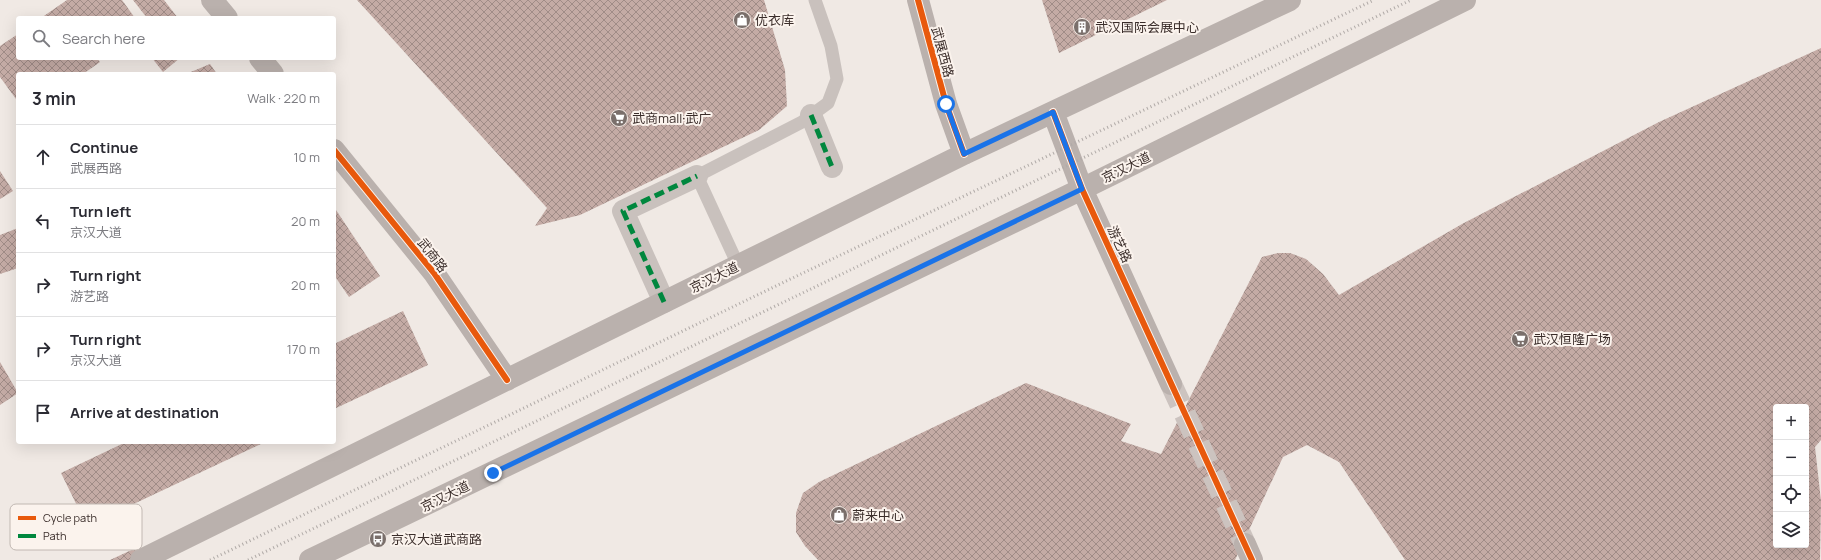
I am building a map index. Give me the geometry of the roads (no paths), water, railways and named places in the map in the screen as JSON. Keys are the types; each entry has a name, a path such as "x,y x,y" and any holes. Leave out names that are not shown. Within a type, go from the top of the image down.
{"main road":[{"path":"212,0 225,16"},
{"name":"武展西路","path":"918,0 946,104 964,154"},
{"name":"京汉大道","path":"141,560 964,154 1290,0"},
{"name":"京汉大道","path":"310,560 1082,189 1465,0"},
{"path":"262,60 270,72"},
{"name":"游艺路","path":"1053,112 1082,189 1171,384"},
{"name":"武商路","path":"336,152 434,273 507,380"}],"street":[{"path":"811,115 832,167"},
{"path":"664,302 623,211 697,176"}],"lane":[{"path":"738,266 697,176 802,122 828,103 837,78 831,46 815,0"}],"tunnel":[{"path":"1171,384 1245,544"}],"railway":[{"path":"210,560 780,284 1374,0"},
{"path":"248,560 1411,0"}],"place":[{"name":"优衣库","path":"742,20"},
{"name":"武汉国际会展中心","path":"1082,27"},
{"name":"武商mall·武广","path":"619,118"},
{"name":"武汉恒隆广场","path":"1520,339"},
{"name":"蔚来中心","path":"839,515"},
{"name":"京汉大道武商路","path":"378,539"}]}
